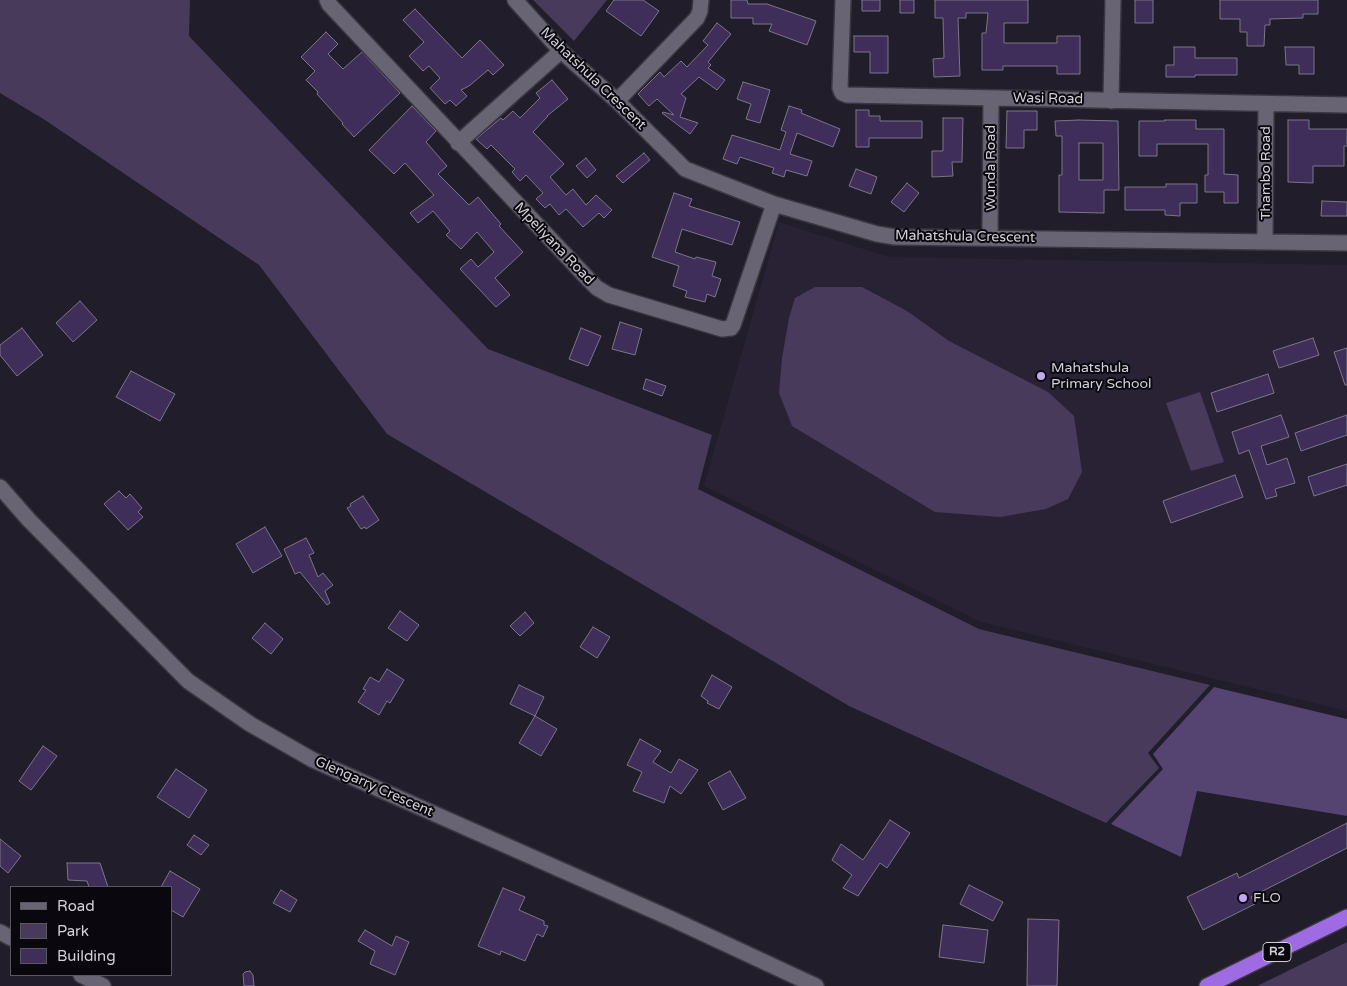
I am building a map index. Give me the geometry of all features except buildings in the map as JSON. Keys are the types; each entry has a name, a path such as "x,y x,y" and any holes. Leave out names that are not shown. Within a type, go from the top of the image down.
{"highway":[{"name":"R2","path":"1207,986 1347,917"}],"street":[{"name":"Mpeliyana Road","path":"327,0 458,143 597,288 609,295 722,328 729,328 733,325 774,204"},
{"name":"Mahatshula Crescent","path":"515,0 562,51 618,100 685,170 774,204 886,236 1347,243"},
{"path":"618,100 697,18 702,0"},
{"name":"Wasi Road","path":"844,0 840,88 842,93 847,95 1347,105"},
{"path":"1111,100 1113,0"},
{"path":"458,143 562,51"},
{"name":"Wunda Road","path":"990,238 991,98"},
{"name":"Thambo Road","path":"1265,242 1266,104"},
{"name":"Glengarry Crescent","path":"0,487 29,520 188,681 250,724 313,760 672,919 816,986"},
{"path":"83,976 103,986"}],"shaded area":[{"name":"Mahatshula Primary School","path":"779,222 889,257 1347,265 1347,711 981,622 704,486"},
{"path":"1214,687 1347,719 1347,816 1197,791 1181,857 1111,824 1163,769 1153,754"}],"green space":[{"path":"0,0 190,0 189,36 488,349 712,435 698,489 979,629 1210,685 1148,753 1159,768 1106,823 849,706 387,434 259,265 45,120 0,93"},
{"path":"533,0 607,0 574,41"},
{"path":"815,287 862,287 907,311 949,341 1048,392 1074,416 1082,472 1068,499 1046,509 1000,517 935,512 792,426 779,393 782,358 789,318 795,298"},
{"path":"1200,392 1224,462 1191,471 1166,403"},
{"path":"1347,942 1347,986 1257,986"}],"place":[{"name":"Mahatshula Primary School","path":"1041,376"},
{"name":"FLO","path":"1243,898"}]}
